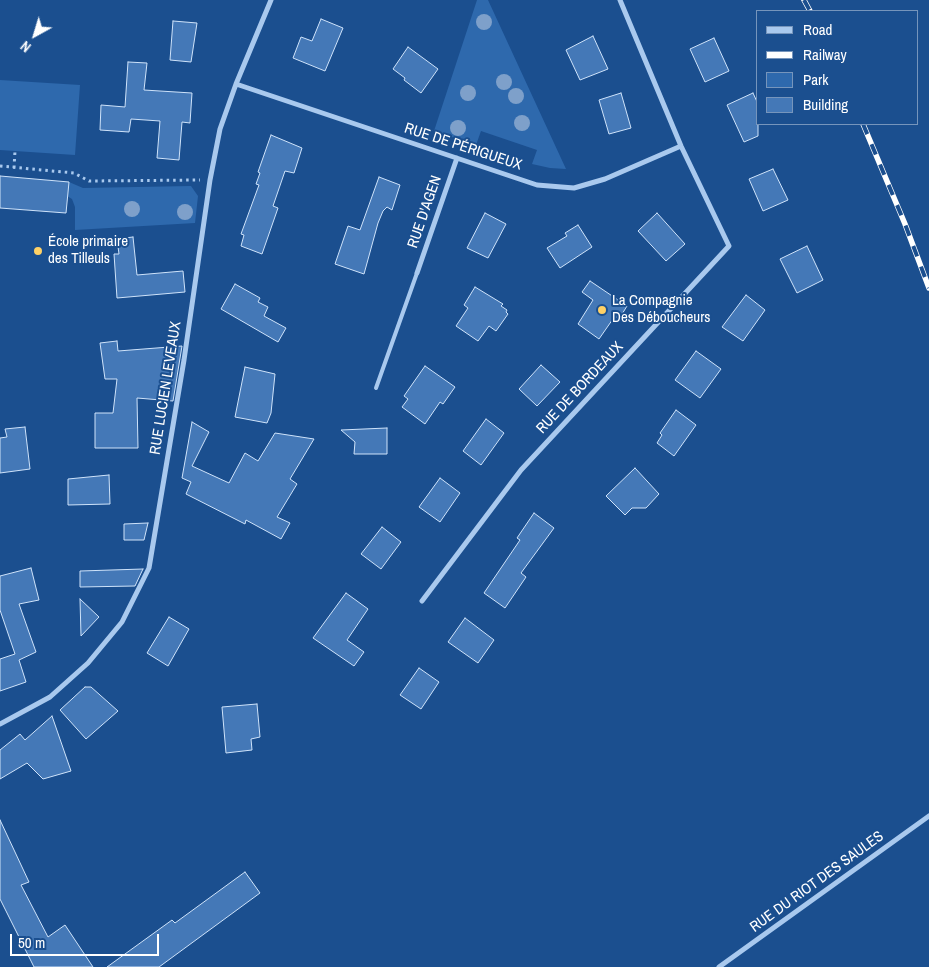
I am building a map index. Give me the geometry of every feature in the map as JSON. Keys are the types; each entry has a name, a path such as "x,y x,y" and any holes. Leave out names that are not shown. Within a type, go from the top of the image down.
{"street":[{"name":"RUE LUCIEN LEVEAUX","path":"0,724 50,697 88,663 122,622 149,568 184,360 210,180 220,129 236,84 271,0"},
{"name":"RUE DE BORDEAUX","path":"422,601 521,470 729,246 681,146 620,0"},
{"name":"RUE DE PÉRIGUEUX","path":"236,84 537,185 574,188 604,179 681,146"},
{"name":"RUE D'AGEN","path":"417,273 457,158"},
{"name":"RUE DU RIOT DES SAULES","path":"720,967 929,816"}],"lane":[{"path":"376,388 417,273"}],"path":[{"path":"14,168 15,151"},
{"path":"0,166 74,173 89,181 210,180"}],"green space":[{"path":"477,0 488,0 566,169 532,164 537,150 481,131 476,145 434,131"},
{"path":"0,80 80,85 75,155 0,150"},
{"path":"69,182 83,188 191,186 198,196 195,223 75,230 75,207 72,199 67,196"}],"building":[{"path":"321,19 343,28 325,71 293,58 301,37 312,41"},
{"path":"173,21 197,23 191,62 170,60"},
{"path":"593,36 608,69 580,80 566,50"},
{"path":"714,38 729,71 705,82 690,49"},
{"path":"408,47 438,69 421,93 393,69"},
{"path":"128,62 147,63 144,90 192,93 190,123 182,122 179,160 157,158 160,121 131,119 129,132 100,130 101,105 125,107"},
{"path":"621,93 631,128 609,134 599,100"},
{"path":"753,93 756,100 758,136 744,142 727,105"},
{"path":"271,135 302,148 294,173 285,171 273,206 278,208 262,254 241,246 244,235 241,234 259,185 256,184 260,173 258,172"},
{"path":"773,169 788,200 763,211 749,179"},
{"path":"0,176 69,182 66,213 0,208"},
{"path":"379,177 400,185 392,210 387,207 383,211 378,223 364,274 335,264 348,226 360,230"},
{"path":"485,213 506,224 488,258 467,248"},
{"path":"657,213 685,244 666,261 638,231"},
{"path":"578,225 592,247 560,268 547,248 567,236 565,233"},
{"path":"133,237 137,275 183,271 185,292 117,298 114,254 119,254 117,239"},
{"path":"807,246 823,280 797,293 780,259"},
{"path":"590,281 627,306 619,319 615,316 599,339 578,324 593,300 582,292"},
{"path":"235,284 260,298 258,302 268,307 264,316 286,328 278,342 221,309"},
{"path":"475,287 503,304 501,306 507,310 508,314 496,331 489,326 478,341 456,326 468,308 464,305"},
{"path":"746,295 765,310 743,341 722,327"},
{"path":"117,341 118,351 182,346 173,401 137,398 138,448 95,448 95,413 113,413 117,379 105,379 100,343"},
{"path":"696,351 721,369 700,398 675,380"},
{"path":"541,365 560,382 537,406 519,389"},
{"path":"425,366 455,387 443,404 440,402 425,424 402,407 408,399 404,396"},
{"path":"245,367 275,374 271,413 267,423 235,417"},
{"path":"676,410 696,425 674,456 657,443 662,435 660,433"},
{"path":"486,419 504,433 481,465 463,451"},
{"path":"192,422 209,432 192,466 229,483 245,453 258,461 275,433 314,439 290,479 297,484 277,517 290,523 281,539 246,520 245,524 186,494 191,482 182,478"},
{"path":"25,427 30,469 0,473 0,438 7,437 5,429"},
{"path":"387,428 387,454 354,454 355,442 341,430"},
{"path":"635,468 659,494 646,508 632,508 625,515 606,496"},
{"path":"109,475 110,504 68,505 68,479"},
{"path":"440,478 460,493 440,522 419,507"},
{"path":"534,513 554,528 521,573 526,577 505,608 484,593 520,540 517,538"},
{"path":"148,523 144,540 124,540 124,524"},
{"path":"382,527 401,542 381,569 361,554"},
{"path":"31,568 39,600 19,604 36,652 19,660 26,682 0,691 0,659 15,654 0,610 0,576"},
{"path":"143,569 135,586 80,587 80,571"},
{"path":"346,593 368,609 347,640 364,652 354,666 313,638"},
{"path":"80,599 99,617 81,636"},
{"path":"169,617 189,629 168,666 147,653"},
{"path":"465,618 494,640 478,663 448,642"},
{"path":"419,668 439,682 421,709 400,695"},
{"path":"85,687 91,687 118,711 86,739 60,710"},
{"path":"257,704 260,737 251,739 252,750 226,753 222,707"},
{"path":"52,716 71,771 43,779 27,763 0,779 0,750 20,734 25,740"},
{"path":"0,820 29,882 21,885 48,937 65,925 93,967 34,967 0,899"},
{"path":"245,872 260,893 159,967 107,967 172,920 175,923"}],"railway":[{"path":"804,0 809,10"},
{"path":"863,125 905,224 929,288"}],"place":[{"name":"École primaire des Tilleuls","path":"38,251"},
{"name":"La Compagnie Des Déboucheurs","path":"602,310"}]}
